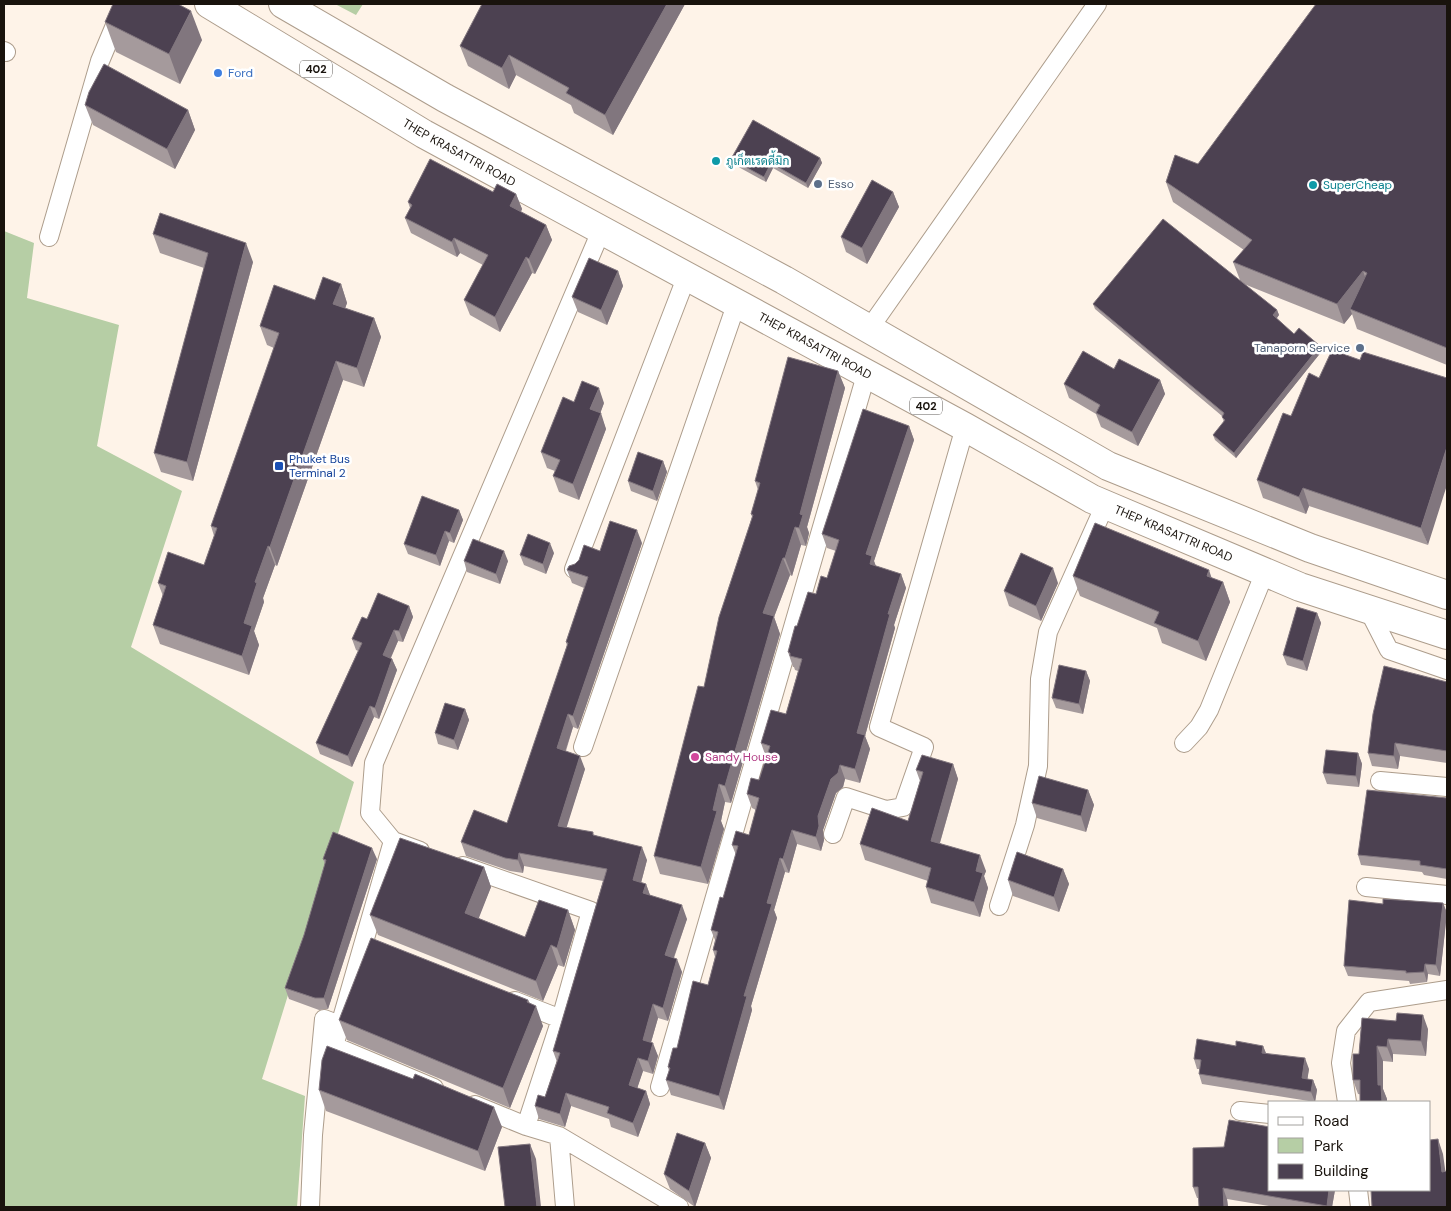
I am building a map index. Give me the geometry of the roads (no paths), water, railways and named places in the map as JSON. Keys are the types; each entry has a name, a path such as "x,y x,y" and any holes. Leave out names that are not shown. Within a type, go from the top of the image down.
{"main road":[{"name":"THEP KRASATTRI ROAD","path":"209,4 424,134 686,278 965,427 1105,505 1300,587 1447,635"},
{"path":"283,4 445,98 784,280 1108,466 1310,548 1447,595"}],"street":[{"path":"48,237 100,61 124,4"},
{"path":"870,330 1097,4"},
{"path":"526,1126 561,1019 591,911 393,841 370,813 374,763 601,231"},
{"path":"574,569 686,278"},
{"path":"583,748 736,305"},
{"path":"660,1086 866,375"},
{"path":"833,834 846,796 886,810 903,807 924,747 879,727 965,427"},
{"path":"999,906 1025,825 1038,766 1040,679 1048,632 1105,505"},
{"path":"1184,742 1199,727 1209,710 1265,572"},
{"path":"1368,609 1389,650 1447,670"},
{"path":"1380,781 1447,787"},
{"path":"393,841 334,1046 526,1126 559,1136 679,1207"},
{"path":"1366,887 1447,894"},
{"path":"364,941 382,948"},
{"path":"1347,1101 1341,1063 1346,1031 1369,1002 1447,990"},
{"path":"498,994 561,1019"},
{"path":"310,1207 313,1135 324,1019 340,1025"},
{"path":"1240,1110 1268,1114"},
{"path":"559,1136 565,1207"},
{"path":"1358,1191 1360,1207"}],"place":[{"name":"Ford","path":"218,73"},
{"name":"ภูเก็ตเรดดี้มิก","path":"716,161"},
{"name":"Esso","path":"818,184"},
{"name":"SuperCheap","path":"1313,185"},
{"name":"Tanaporn Service","path":"1360,348"},
{"name":"Phuket Bus Terminal 2","path":"279,466"},
{"name":"Sandy House","path":"695,757"}]}
